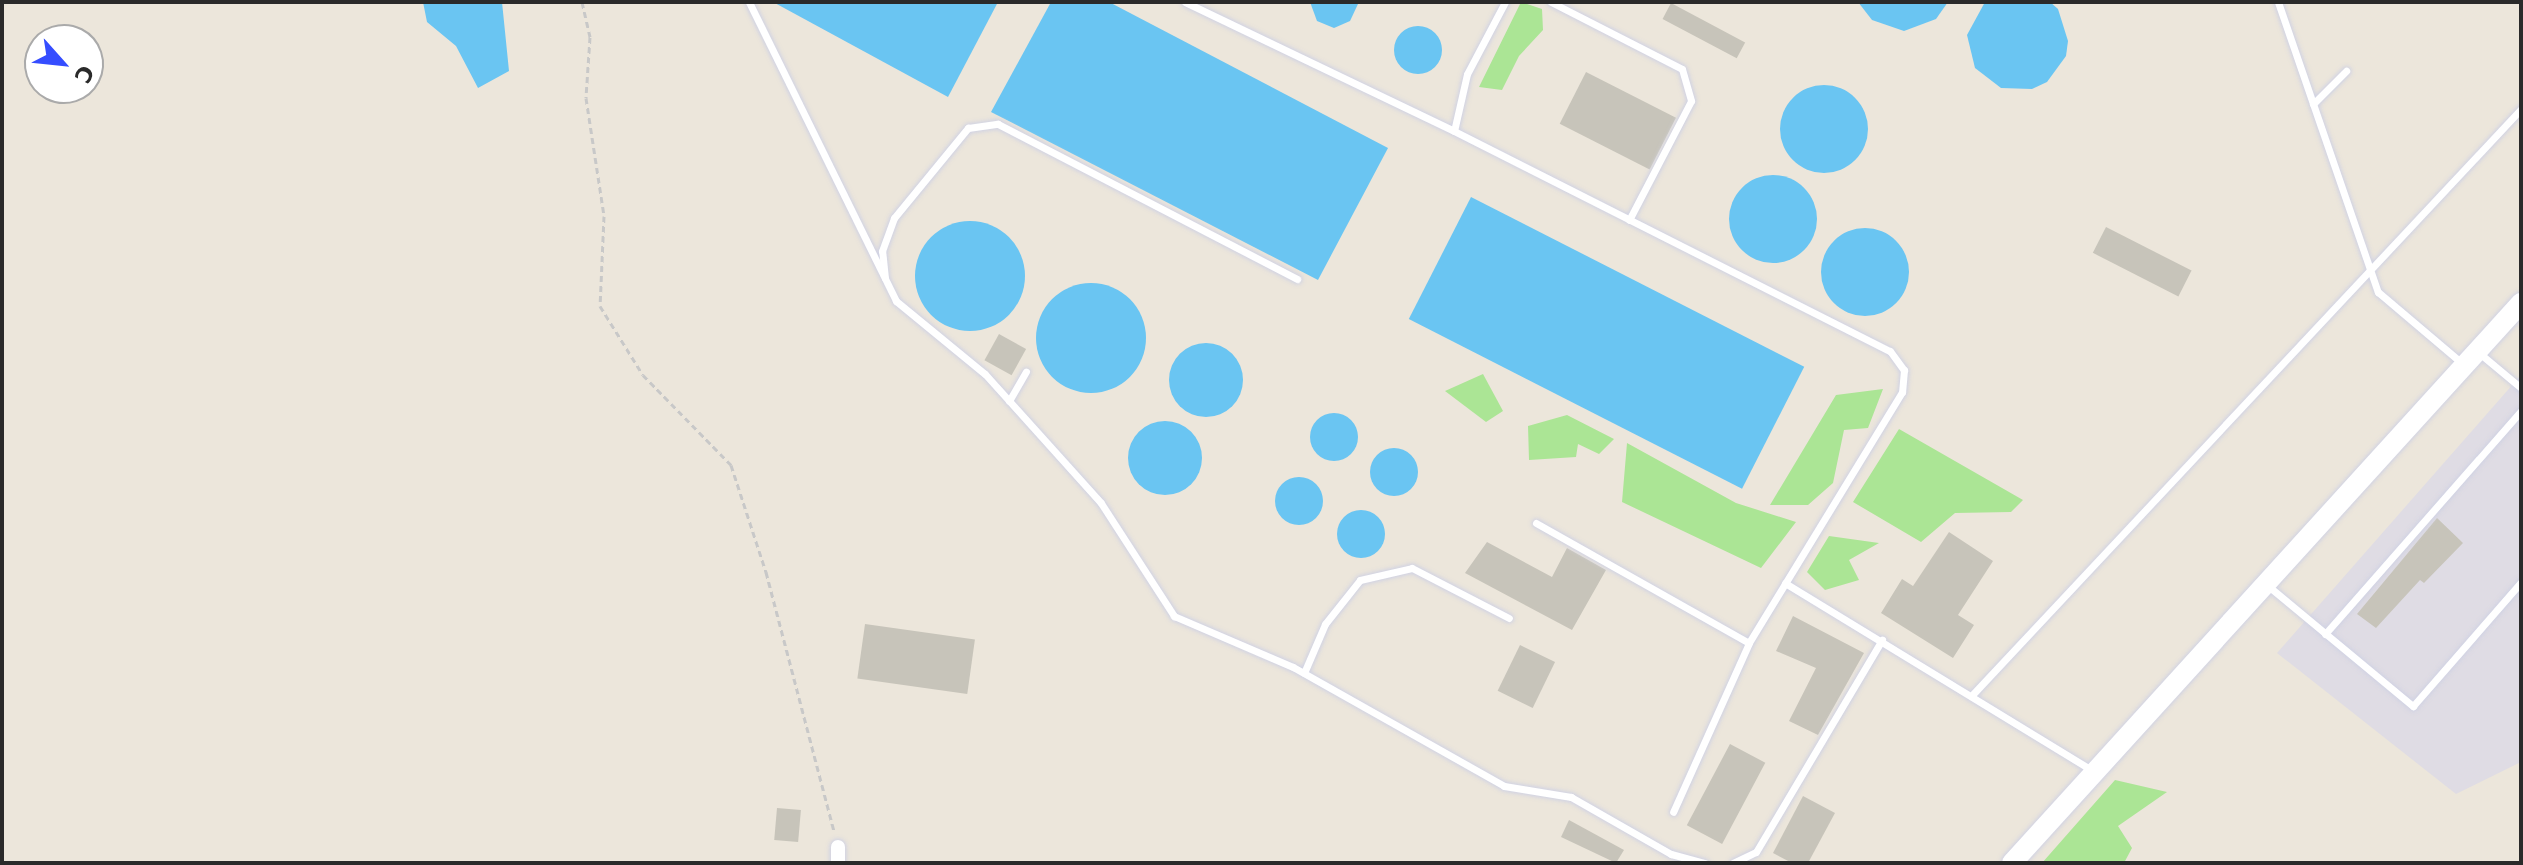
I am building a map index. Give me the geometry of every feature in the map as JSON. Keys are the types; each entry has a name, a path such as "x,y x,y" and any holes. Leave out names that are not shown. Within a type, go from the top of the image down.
{"street":[{"path":"2012,863 2521,303"},
{"path":"838,847 838,863"}],"lane":[{"path":"749,2 896,301 1009,401 1101,503 1174,616 1304,673 1504,786 1571,797 1671,854 1705,863"},
{"path":"1185,2 1454,131 1890,351 1904,370 1902,392 1749,643 1673,812"},
{"path":"1454,131 1467,74 1505,2"},
{"path":"1551,2 1682,69 1691,101 1629,220"},
{"path":"2278,2 2378,292 2470,358 2521,388"},
{"path":"2313,104 2346,71"},
{"path":"1973,694 2372,273 2521,109"},
{"path":"886,283 882,251 894,218 968,128 998,124 1297,279"},
{"path":"1009,401 1026,372"},
{"path":"2325,634 2521,411"},
{"path":"1536,523 1749,643"},
{"path":"1304,673 1325,624 1360,580 1412,568 1509,618"},
{"path":"2265,584 2413,706 2521,582"},
{"path":"1785,583 1973,694 2094,772"},
{"path":"1733,863 1756,852 1882,640"}],"path":[{"path":"582,2 590,37 586,98 604,216 600,306 643,375 731,465 766,572 838,847"}],"shaded area":[{"path":"2521,375 2521,762 2456,794 2277,653"}],"green space":[{"path":"1521,2 1542,9 1543,30 1519,56 1502,90 1479,87"},
{"path":"1483,374 1503,411 1486,422 1445,391"},
{"path":"1883,389 1868,428 1844,430 1833,483 1808,505 1770,505 1836,395"},
{"path":"1567,415 1614,439 1599,454 1578,444 1576,457 1529,460 1528,426"},
{"path":"1899,429 2023,500 2011,512 1955,513 1921,542 1853,502"},
{"path":"1627,443 1736,503 1796,522 1761,568 1622,502"},
{"path":"1829,536 1879,543 1849,560 1859,580 1825,590 1807,572"},
{"path":"2115,780 2167,792 2118,826 2132,848 2124,863 2042,863"}],"water":[{"path":"423,2 502,2 509,71 478,88 456,46 427,22"},
{"path":"773,2 998,2 948,97"},
{"path":"1051,2 1109,2 1388,148 1318,280 991,112"},
{"path":"1310,2 1358,4 1350,21 1334,28 1317,21"},
{"path":"1858,2 1948,2 1936,19 1904,31 1872,20"},
{"path":"1985,2 2050,2 2058,9 2068,41 2066,56 2047,82 2032,89 2001,88 1975,68 1967,35"},
{"path":"1418,26 1435,33 1442,50 1435,67 1418,74 1401,67 1394,50 1401,33"},
{"path":"1824,85 1841,88 1855,98 1865,112 1868,129 1865,146 1855,160 1841,170 1824,173 1807,170 1793,160 1783,146 1780,129 1783,112 1793,98 1807,88"},
{"path":"1773,175 1790,178 1804,188 1814,202 1817,219 1814,236 1804,250 1790,260 1773,263 1756,260 1742,250 1732,236 1729,219 1732,202 1742,188 1756,178"},
{"path":"1471,197 1804,367 1742,489 1409,319"},
{"path":"970,221 991,226 1009,237 1020,255 1025,276 1020,297 1009,315 991,326 970,331 949,326 931,315 920,297 915,276 920,255 931,237 949,226"},
{"path":"1865,228 1882,231 1896,241 1906,255 1909,272 1906,289 1896,303 1882,313 1865,316 1848,313 1834,303 1824,289 1821,272 1824,255 1834,241 1848,231"},
{"path":"1091,283 1112,288 1130,299 1141,317 1146,338 1141,359 1130,377 1112,388 1091,393 1070,388 1052,377 1041,359 1036,338 1041,317 1052,299 1070,288"},
{"path":"1206,343 1220,346 1232,354 1240,366 1243,380 1240,394 1232,406 1220,414 1206,417 1192,414 1180,406 1172,394 1169,380 1172,366 1180,354 1192,346"},
{"path":"1334,413 1351,420 1358,437 1351,454 1334,461 1317,454 1310,437 1317,420"},
{"path":"1165,421 1179,424 1191,432 1199,444 1202,458 1199,472 1191,484 1179,492 1165,495 1151,492 1139,484 1131,472 1128,458 1131,444 1139,432 1151,424"},
{"path":"1394,448 1411,455 1418,472 1411,489 1394,496 1377,489 1370,472 1377,455"},
{"path":"1299,477 1316,484 1323,501 1316,518 1299,525 1282,518 1275,501 1282,484"},
{"path":"1361,510 1378,517 1385,534 1378,551 1361,558 1344,551 1337,534 1344,517"}],"building":[{"path":"1671,3 1745,42 1737,58 1663,19"},
{"path":"1586,72 1676,118 1650,170 1560,124"},
{"path":"2106,227 2192,271 2178,296 2093,253"},
{"path":"999,334 1026,349 1012,375 984,360"},
{"path":"2437,518 2463,543 2424,583 2420,580 2376,628 2357,614"},
{"path":"1949,532 1993,561 1958,615 1974,625 1953,658 1881,613 1902,579 1913,586"},
{"path":"1487,542 1552,577 1567,548 1606,570 1572,630 1465,573"},
{"path":"1793,616 1864,653 1818,735 1789,721 1816,668 1776,651"},
{"path":"865,624 975,639 967,694 857,678"},
{"path":"1520,645 1555,662 1533,708 1498,691"},
{"path":"1730,744 1765,763 1722,844 1687,825"},
{"path":"1803,796 1835,813 1808,863 1792,863 1773,853"},
{"path":"777,808 801,810 798,842 774,840"},
{"path":"1569,820 1624,850 1616,863 1561,837"}]}
